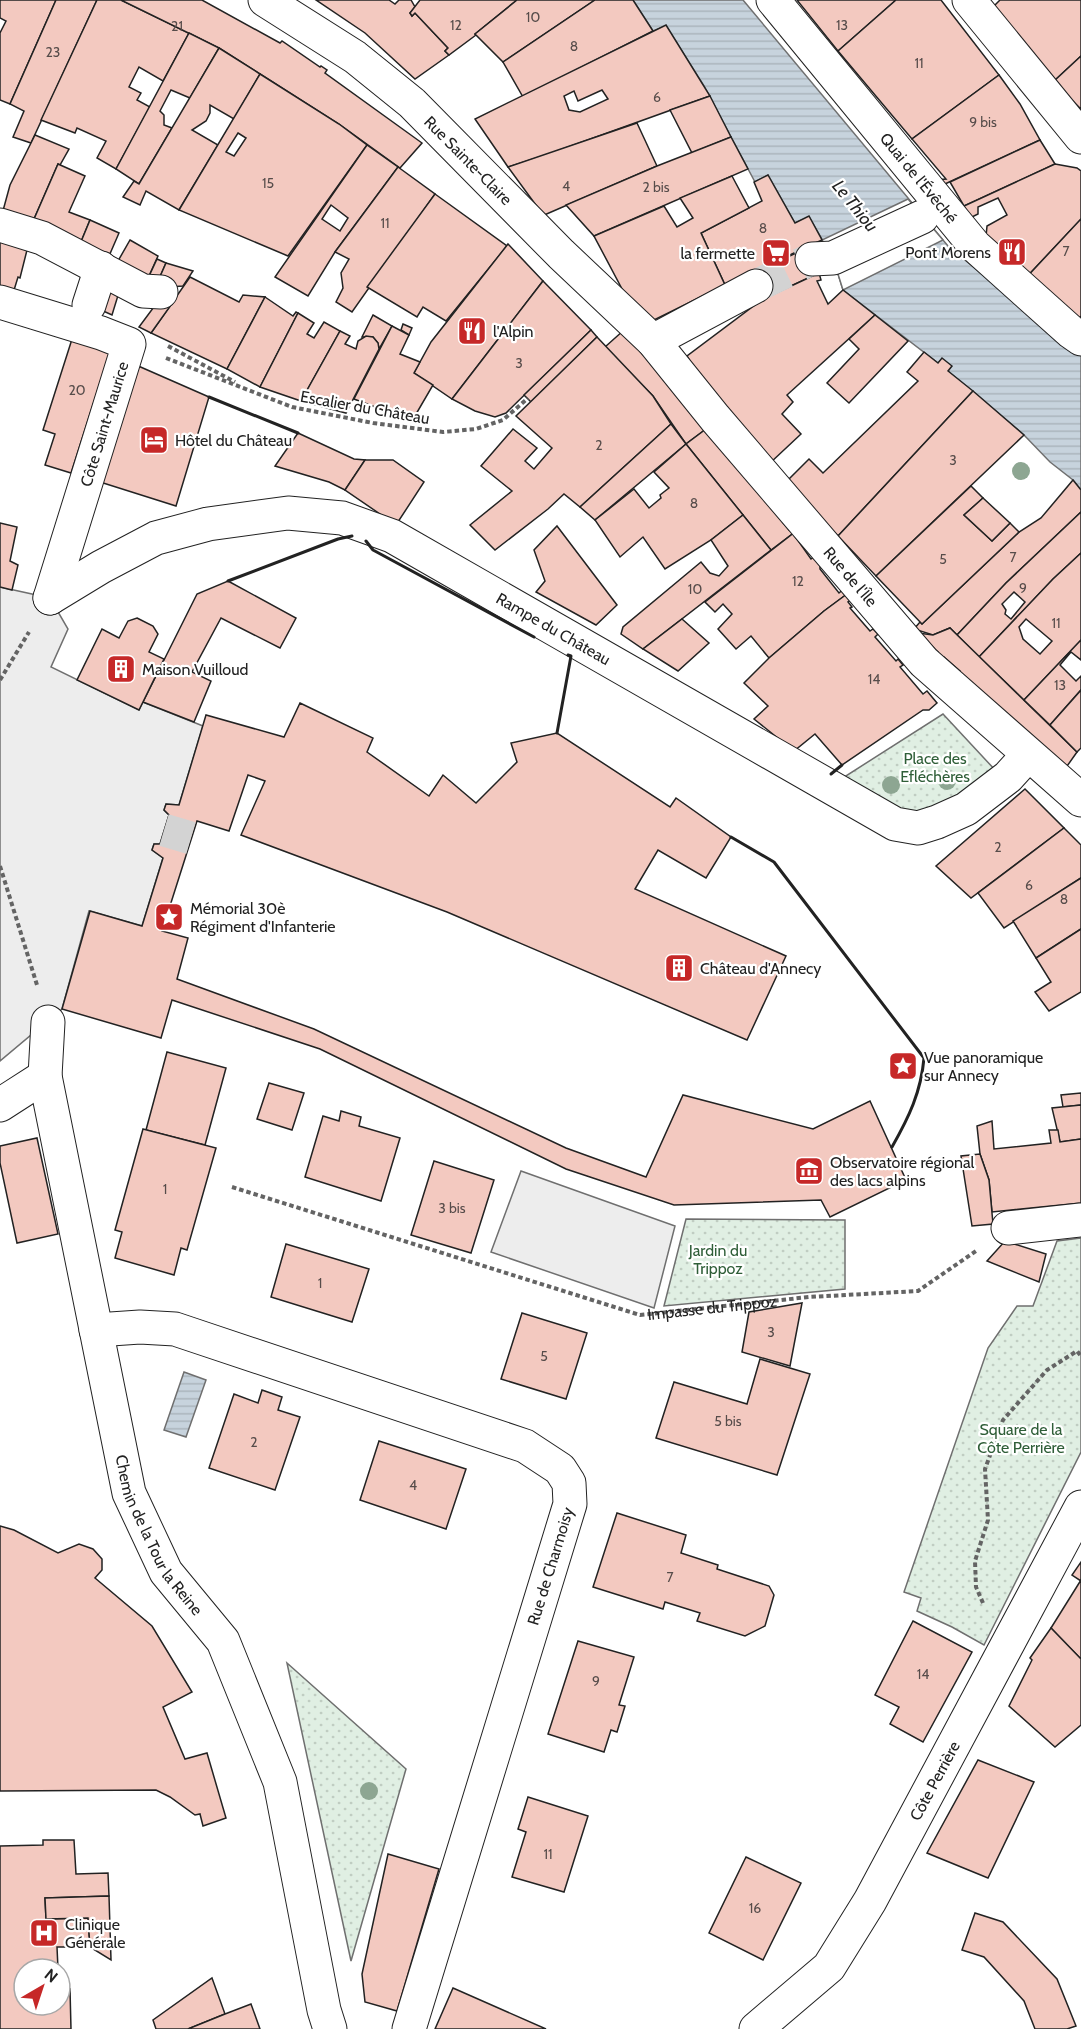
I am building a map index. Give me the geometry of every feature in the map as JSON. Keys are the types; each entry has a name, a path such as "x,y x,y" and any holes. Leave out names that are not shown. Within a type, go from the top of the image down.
{"street":[{"name":"Rue Sainte-Claire","path":"265,0 355,57 412,103 561,254 653,341"},
{"name":"Quai de l'Évêché","path":"773,0 975,246 1071,333 1081,339"},
{"path":"969,0 1081,136"},
{"path":"823,259 922,217"},
{"path":"0,225 42,238 143,291 161,292"},
{"path":"89,305 101,268"},
{"path":"653,341 756,286"},
{"name":"Côte Saint-Maurice","path":"0,303 101,333 129,344 50,598"},
{"name":"Rue de l'Île","path":"653,341 715,418 924,663 1076,796"},
{"name":"Rampe du Château","path":"50,598 101,567 156,538 208,524 288,513 342,518 392,536 895,824 918,828 966,809 1008,777 1029,755"},
{"name":"Chemin de la Tour la Reine","path":"48,1022 45,1076 129,1493 166,1572 223,1641 280,1782 324,2010 330,2029"},
{"path":"0,1105 45,1076"},
{"path":"1008,1228 1081,1220"},
{"name":"Rue de Charmoisy","path":"96,1330 140,1327 175,1329 525,1446 560,1469 569,1483 570,1503 410,2029"},
{"name":"Côte Perrière","path":"756,2029 829,1967 870,1901 1081,1507"}],"path":[{"name":"Escalier du Château","path":"129,344 292,407 373,423 443,432 476,429 503,420 528,398"},
{"path":"0,680 50,598"},
{"path":"0,866 48,1022"},
{"name":"Impasse du Trippoz","path":"232,1187 640,1315 809,1297 918,1291 1008,1228"},
{"path":"1015,1630 986,1609 976,1587 975,1561 988,1520 985,1469 1003,1420 1047,1370 1077,1351 1081,1356"}],"green space":[{"name":"Place des Efléchères","path":"943,714 996,771 945,807 900,815 838,781"},
{"name":"Jardin du Trippoz","path":"686,1219 845,1220 845,1289 664,1306"},
{"name":"Square de la Côte Perrière","path":"1081,1238 1081,1452 984,1645 917,1611 921,1598 904,1592 988,1348 1017,1306 1033,1306 1057,1241"},
{"path":"287,1663 406,1769 351,1961"}],"shaded area":[{"path":"0,587 50,598 68,629 51,667 139,710 143,702 203,726 179,805 166,804 164,810 169,815 160,844 154,844 152,850 163,858 142,926 89,911 62,1009 0,1061"},
{"path":"521,1171 675,1226 654,1308 491,1252"}],"water":[{"name":"Le Thiou","path":"633,0 743,0 948,246 1066,343 1081,352 1081,490 1024,435 948,371 951,366 942,359 938,363 843,290 833,258 809,217 795,223 768,175 755,182 704,86 666,26 653,31"},
{"path":"184,1372 206,1380 186,1437 164,1430"}],"pier":[{"name":"Pont Morens","path":"908,199 943,240 843,290 833,258 822,240"}],"building":[{"path":"0,0 56,0 10,104 0,100 0,33 6,21 0,18"},
{"path":"56,0 97,0 31,143 13,137 24,111 10,104"},
{"path":"97,0 121,0 189,33 163,81 139,67 129,87 141,93 137,100 150,107 116,169 97,158 106,141 77,128 75,133 41,120"},
{"path":"121,0 202,0 280,43 282,41 321,66 327,70 325,73 422,143 400,168 339,124 219,48"},
{"path":"316,0 389,0 395,4 399,0 411,0 415,7 410,13 412,16 415,13 448,48 445,51 449,55 415,79 365,33"},
{"path":"420,0 517,0 449,55 445,51 448,48 415,13 412,16 410,13"},
{"path":"517,0 595,0 503,62 475,34"},
{"path":"595,0 633,0 653,31 523,97 503,62"},
{"path":"797,0 896,0 838,51"},
{"path":"896,0 941,0 999,75 912,139 838,51"},
{"path":"1000,0 1081,0 1081,56 1053,82 992,8"},
{"path":"666,25 710,96 508,167 475,119","holes":["602,90 608,99 580,112 569,110 564,96 574,91 578,101"]},
{"path":"189,33 219,48 190,98 171,90 160,111 164,115 164,125 172,128 139,184 116,169"},
{"path":"219,48 260,74 234,119 210,105 210,113 206,121 192,130 218,145 179,210 146,191 140,205 123,197 134,181 139,184"},
{"path":"1081,56 1081,109 1053,82"},
{"path":"260,74 339,124 367,145 288,256 179,210","holes":["238,133 246,138 234,156 226,152"]},
{"path":"999,75 1020,104 1040,140 932,190 932,180 946,179 912,139"},
{"path":"710,96 731,137 692,153 670,110"},
{"path":"637,123 657,166 542,216 508,167"},
{"path":"35,135 69,149 60,165 58,164 31,226 1,218 10,185"},
{"path":"731,137 748,169 594,236 566,205 657,166"},
{"path":"1040,140 1055,164 964,206 950,182"},
{"path":"367,145 398,167 335,252 308,296 275,277","holes":["331,205 348,218 340,231 322,219"]},
{"path":"58,164 85,176 69,212 90,220 78,249 31,226"},
{"path":"1055,164 1077,168 1081,171 1081,219 1022,282 985,247 987,226 1007,215 998,198 978,207 978,214 970,218 964,206"},
{"path":"398,167 435,194 352,312 336,302 343,288 341,273 349,259 335,252"},
{"path":"768,175 795,223 809,216 822,240 725,285 701,233 762,201 754,182"},
{"path":"732,176 749,208 701,233 725,285 654,320 630,304 594,236 664,206 677,227 693,218 680,198"},
{"path":"435,194 507,246 446,321 423,307 417,317 367,287"},
{"path":"1081,219 1081,316 1073,326 1022,282"},
{"path":"90,220 119,233 106,263 78,249"},
{"path":"0,239 28,246 20,278 18,277 11,300 0,297"},
{"path":"130,240 158,256 144,287 114,268"},
{"name":"l'Alpin","path":"508,244 543,281 452,399 414,373 431,342"},
{"path":"807,248 819,273 763,299 751,274"},
{"path":"157,259 166,263 155,288 144,287"},
{"path":"166,263 193,271 183,286 155,288"},
{"path":"819,273 821,280 817,281 828,304 843,290 875,315 787,395 793,402 782,414 801,434 769,464 719,411 687,356 763,299"},
{"path":"190,277 239,302 243,295 265,297 227,369 151,333"},
{"path":"543,281 591,330 506,413 495,417 475,411 452,399"},
{"path":"105,287 120,289 112,315 101,310"},
{"path":"162,296 176,298 151,333 139,327"},
{"path":"265,297 293,316 296,312 298,313 260,387 227,369"},
{"path":"298,313 314,323 307,334 314,338 324,322 340,331 301,401 260,387"},
{"path":"373,315 392,326 379,349 373,337 362,337"},
{"path":"875,315 908,341 849,403 827,383 859,349 849,339"},
{"path":"403,324 412,328 409,335 401,330"},
{"path":"392,326 409,335 400,354 420,362 414,373 433,385 412,421 354,399"},
{"path":"591,330 597,337 531,402 524,395"},
{"path":"624,330 706,429 686,444 653,396 605,347"},
{"path":"340,331 350,336 345,344 356,349 358,341 366,336 373,337 379,349 346,413 301,401"},
{"path":"73,336 111,349 71,473 45,465 55,434 43,430"},
{"path":"597,337 653,396 671,424 580,507 564,494 495,550 470,525 512,491 481,466 513,429 537,448 525,461 534,469 552,448 516,416"},
{"path":"924,352 938,363 942,358 952,366 948,371 973,391 838,536 786,482 809,459 823,473 918,381 907,372"},
{"name":"Hôtel du Château","path":"136,365 209,397 176,506 100,482"},
{"path":"973,391 1024,435 876,576 838,536"},
{"path":"671,424 686,444 595,520 580,507"},
{"path":"706,429 789,530 792,528 795,532 771,550 686,444"},
{"path":"298,433 354,459 365,460 345,490 329,482 275,466"},
{"path":"686,444 743,515 711,540 665,569 643,537 620,557 595,520 634,489 649,508 661,498 660,495 669,488 654,472"},
{"path":"365,460 393,460 424,482 396,525 345,490"},
{"path":"1073,480 1081,490 1081,512 1006,583 957,635 950,628 933,635 914,629 1019,532 1041,518"},
{"path":"971,486 983,498 964,515 992,541 1010,523 1019,532 922,624 876,576"},
{"path":"983,498 1010,523 992,541 964,515"},
{"path":"1081,512 1081,553 979,657 957,635 1006,583","holes":["1014,592 1025,602 1011,619 1005,614 1006,610 1002,604"]},
{"path":"743,515 771,550 643,649 621,634 623,627 701,562 710,573 719,576 728,566 711,540"},
{"path":"0,523 17,527 10,561 18,565 12,590 0,587"},
{"path":"557,526 617,605 596,625 536,592 545,581 534,550"},
{"path":"795,532 797,533 794,535 811,559 814,557 820,569 839,593 847,586 851,591 769,658 751,636 736,649 718,629 732,614 723,604 715,612 705,602"},
{"path":"1081,553 1081,640 1024,700 979,657","holes":["1026,619 1052,641 1040,654 1023,639 1019,627"]},
{"path":"228,581 296,618 280,648 221,618 192,672 211,681 194,722 143,702 197,594"},
{"path":"851,591 855,597 848,602 852,607 850,608 870,631 873,629 878,634 875,637 896,661 898,659 903,665 900,667 923,694 927,691 937,703 842,765 815,734 794,751 754,719 768,706 744,683 769,658"},
{"name":"Maison Vuilloud","path":"137,618 153,626 158,634 149,652 164,659 139,710 77,680 102,629 119,638 128,621"},
{"path":"682,619 709,643 678,671 643,649"},
{"path":"950,628 1077,752 1065,769 957,674 960,671 944,657 942,659 936,654 938,652 918,633 933,635"},
{"path":"1081,640 1081,660 1071,652 1060,665 1076,681 1081,676 1081,690 1050,725 1024,700"},
{"path":"1081,690 1081,748 1077,752 1050,725"},
{"name":"Château d'Annecy","path":"300,703 373,738 367,752 429,796 443,775 476,803 517,762 511,743 557,733 670,807 676,798 731,837 706,878 658,850 635,889 786,956 747,1040 447,912 241,835 265,781 248,775 229,831 197,821 162,931 188,938 177,979 314,1029 566,1148 646,1177 683,1095 813,1129 870,1101 906,1180 830,1217 821,1200 674,1205 566,1169 320,1049 172,1000 161,1038 62,1009 90,911 142,926 163,858 152,850 154,844 160,844 169,815 164,810 166,804 179,805 206,715 284,737"},
{"path":"1025,789 1064,828 971,898 936,866"},
{"path":"1064,828 1081,845 1081,878 1004,928 978,893"},
{"path":"1081,878 1081,929 1036,958 1013,921"},
{"path":"1081,929 1081,992 1049,1011 1035,992 1051,982 1036,958"},
{"path":"167,1052 226,1068 205,1145 146,1130"},
{"path":"269,1083 304,1093 292,1130 257,1119"},
{"path":"1081,1093 1081,1105 1063,1107 1061,1095"},
{"path":"1081,1105 1081,1139 1060,1142 1052,1108"},
{"path":"341,1111 361,1117 359,1126 400,1138 381,1201 305,1177 323,1116 339,1121"},
{"path":"992,1121 994,1149 1051,1143 1049,1130 1058,1130 1060,1142 1081,1139 1081,1203 992,1212 989,1180 980,1154 977,1126"},
{"path":"143,1129 216,1148 187,1250 181,1248 174,1275 115,1258 122,1232 115,1230"},
{"path":"37,1138 58,1234 17,1243 0,1163 0,1146"},
{"path":"980,1154 989,1180 993,1224 972,1226 961,1156"},
{"path":"434,1161 494,1180 471,1253 411,1235"},
{"path":"1005,1241 1046,1254 1039,1282 987,1261"},
{"path":"286,1244 369,1269 352,1322 271,1297"},
{"path":"802,1303 790,1366 742,1352 749,1312"},
{"path":"522,1313 587,1333 566,1399 501,1379"},
{"path":"760,1359 810,1374 777,1475 656,1438 674,1382 747,1404"},
{"path":"262,1390 282,1397 278,1410 300,1417 275,1490 209,1468 234,1394 258,1403"},
{"path":"379,1441 466,1469 446,1529 360,1500"},
{"path":"617,1513 686,1535 681,1553 718,1565 717,1569 769,1586 774,1595 765,1626 745,1636 697,1621 700,1613 665,1602 663,1609 593,1587"},
{"path":"0,1526 14,1530 58,1553 79,1544 93,1549 102,1559 102,1570 95,1578 152,1626 192,1692 163,1707 185,1759 207,1753 226,1818 203,1826 200,1814 195,1815 156,1790 0,1791"},
{"path":"1081,1562 1081,1581 1072,1575"},
{"path":"1081,1580 1081,1659 1051,1628"},
{"path":"913,1621 972,1652 923,1742 890,1724 899,1707 875,1695"},
{"path":"1051,1628 1081,1659 1081,1725 1055,1747 1009,1706 1032,1660 1030,1658"},
{"path":"578,1641 634,1657 619,1705 625,1706 617,1732 611,1730 604,1752 548,1734"},
{"path":"978,1760 1034,1782 988,1878 927,1853"},
{"path":"528,1797 588,1816 564,1892 512,1877 526,1832 518,1829"},
{"name":"Clinique Générale","path":"43,1840 74,1840 76,1874 108,1873 109,1896 45,1898 46,1919 88,1918 90,1947 57,1947 57,1957 12,1957 12,2017 71,2017 71,2029 0,2029 0,1846 43,1845"},
{"path":"388,1854 439,1869 397,2011 365,2002 362,1974"},
{"path":"746,1857 801,1883 763,1960 709,1933"},
{"path":"109,1896 111,1960 90,1947 88,1918 46,1919 45,1898"},
{"path":"975,1913 1003,1922 1057,1979 1076,2026 1067,2029 1035,2029 1024,2001 984,1957 962,1950"},
{"path":"212,1978 225,2014 188,2029 156,2029 153,2020"},
{"path":"453,1988 546,2029 435,2029"},
{"path":"251,2004 260,2029 188,2029 225,2014"}],"tunnel":[{"path":"756,286 812,259"},
{"path":"164,830 191,838"}],"wall":[{"path":"209,397 298,433"},
{"path":"228,581 338,539 352,536"},
{"path":"366,541 373,550 534,637"},
{"path":"557,733 571,656 568,655"},
{"path":"831,774 842,765"},
{"path":"731,837 774,862 924,1058 913,1104 892,1147"}],"place":[{"name":"Pont Morens","path":"1012,252"},
{"name":"la fermette","path":"776,253"},
{"name":"l'Alpin","path":"472,331"},
{"name":"Hôtel du Château","path":"154,440"},
{"name":"Maison Vuilloud","path":"121,669"},
{"name":"Mémorial 30è Régiment d'Infanterie","path":"169,917"},
{"name":"Château d'Annecy","path":"679,968"},
{"name":"Vue panoramique sur Annecy","path":"903,1066"},
{"name":"Observatoire régional des lacs alpins","path":"809,1171"},
{"name":"Clinique Générale","path":"44,1933"}]}
